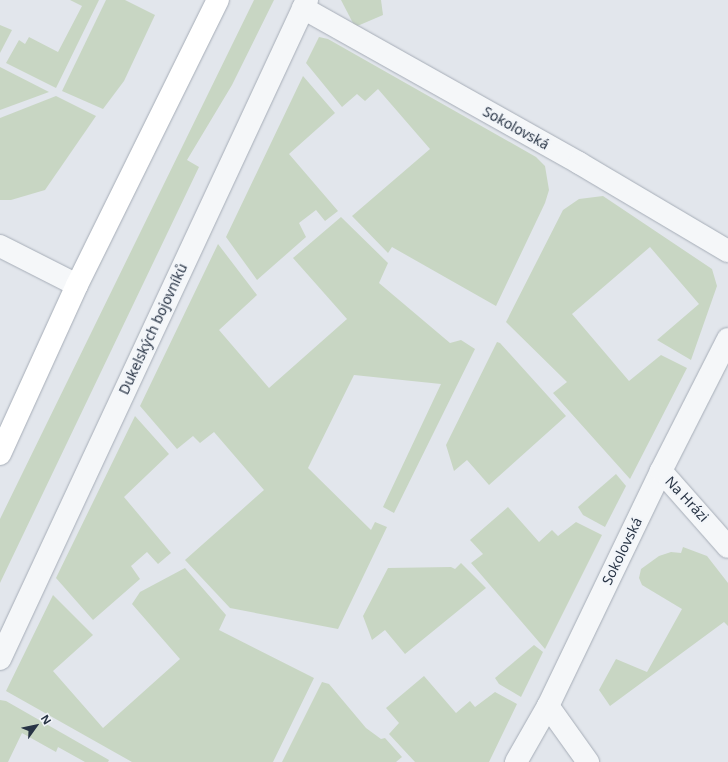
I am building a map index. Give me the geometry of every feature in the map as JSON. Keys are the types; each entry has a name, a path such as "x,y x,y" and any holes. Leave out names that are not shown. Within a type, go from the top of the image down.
{"main road":[{"path":"0,454 77,285 218,0"}],"street":[{"name":"Sokolovská","path":"305,4 728,251"},
{"name":"Dukelských bojovníků","path":"0,659 305,4"},
{"path":"0,246 77,285"},
{"name":"Sokolovská","path":"516,762 548,706 661,471 728,339"},
{"name":"Na Hrázi","path":"661,471 728,547"},
{"path":"548,706 588,762"}],"green space":[{"path":"70,0 99,0 56,88 6,63 19,40 25,44 29,37 58,52 82,6"},
{"path":"106,0 125,0 155,15 124,81 103,109 62,91"},
{"path":"254,0 274,0 232,85 187,160 199,167 0,583 0,519"},
{"path":"341,0 381,0 383,15 355,27"},
{"path":"0,25 12,30 0,53"},
{"path":"319,37 328,39 536,157 545,166 549,190 545,203 496,306 392,247 388,253 352,216 430,149 378,89 365,101 357,94 342,107 306,63"},
{"path":"0,67 49,92 0,110"},
{"path":"303,76 335,113 289,154 338,211 325,221 316,210 299,223 306,237 257,280 226,237"},
{"path":"56,96 96,116 45,190 11,200 0,200 0,118"},
{"path":"603,196 712,269 717,286 691,360 657,340 699,304 650,247 572,314 629,381 661,355 687,368 630,479 553,393 567,382 506,322 563,210 579,199"},
{"path":"341,217 388,263 379,283 450,343 461,340 475,349 394,513 383,507 441,384 354,375 308,468 371,530 375,522 387,527 338,629 230,608 185,560 264,490 214,432 200,443 193,436 177,449 140,406 218,244 257,295 219,330 269,388 347,319 293,258"},
{"path":"497,342 500,343 566,416 489,485 467,460 454,471 446,445"},
{"path":"135,416 169,454 124,497 171,553 158,564 147,552 131,566 140,579 93,620 56,578"},
{"path":"616,474 626,486 605,527 583,515 578,507"},
{"path":"508,507 539,542 552,530 558,536 576,522 602,535 545,649 471,563 483,554 470,540"},
{"path":"683,547 707,556 728,583 728,626 724,622 610,706 599,690 616,659 647,672 682,609 642,585 639,578 641,569 659,556 671,552 681,553"},
{"path":"461,563 486,588 405,654 385,630 372,640 363,616 388,568 451,567 455,569"},
{"path":"185,568 226,615 219,630 314,678 273,762 132,762 6,691 53,595 93,635 53,671 103,728 180,659 132,604 140,592"},
{"path":"534,645 543,652 521,697 499,684 495,678"},
{"path":"424,676 456,713 470,701 475,707 495,692 517,704 489,762 415,762 389,734 399,723 386,708"},
{"path":"322,682 329,684 366,728 381,739 385,738 402,757 396,762 282,762"},
{"path":"0,700 6,701 109,760 108,762 85,762 58,747 56,752 22,733 8,762 0,762"}]}
